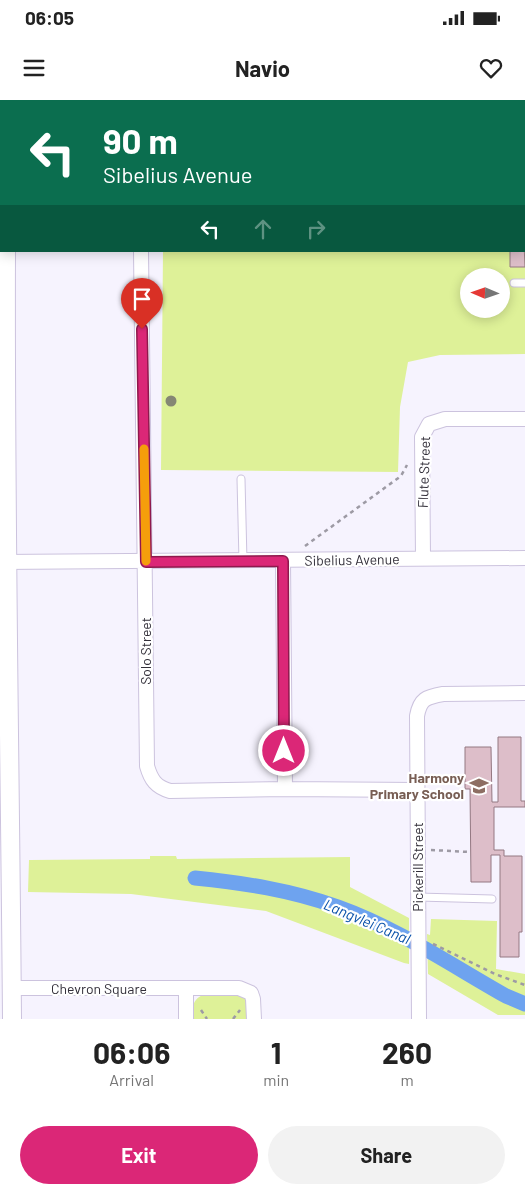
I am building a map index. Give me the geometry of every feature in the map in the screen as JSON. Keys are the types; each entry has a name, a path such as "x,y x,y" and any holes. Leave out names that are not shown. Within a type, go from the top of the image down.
{"street":[{"path":"6,252 4,562 12,1019"},
{"name":"Solo Street","path":"141,252 147,766 153,782 160,788 170,791 284,789 417,790"},
{"name":"Flute Street","path":"423,558 422,437 429,424 445,420 525,419"},
{"name":"Sibelius Avenue","path":"4,562 525,558"},
{"path":"283,561 284,789"},
{"name":"Pickerill Street","path":"419,1019 417,716 419,706 424,700 443,694 525,693"},
{"name":"Chevron Square","path":"12,988 239,988 251,993 254,999 254,1019"},
{"path":"186,989 186,1019"}],"lane":[{"path":"514,283 525,283"},
{"path":"241,479 243,561"},
{"path":"418,897 492,899"}],"path":[{"path":"283,561 401,476 409,461"},
{"path":"417,850 470,852"},
{"path":"418,937 495,974 525,985"}],"green space":[{"path":"163,252 525,252 525,354 440,355 408,362 400,407 398,472 161,470"},
{"path":"150,856 176,856 177,859 350,857 350,887 409,918 409,964 266,911 131,894 28,892 29,860 150,859"},
{"path":"431,919 497,921 496,969 525,974 525,1015 498,1015 428,974 427,934 430,935"},
{"path":"229,993 241,995 246,998 250,1005 249,1019 193,1019 195,1002 204,994"}],"building":[{"path":"510,252 524,252 525,267 510,267"},
{"path":"498,737 521,737 521,801 525,801 525,807 494,807 494,850 504,850 504,856 522,856 522,932 519,932 519,957 500,957 500,855 491,855 491,882 471,882 470,789 465,789 465,747 491,747 492,802 498,802"}],"waterway":[{"name":"Langvlei Canal","path":"195,878 267,888 303,896 338,907 403,936 506,996 525,1004"}],"slow traffic":[{"path":"144,449 146,561"}],"place":[{"name":"Harmony Primary School","path":"479,786"}],"route":[{"path":"142,329 146,562 283,561 284,751"}]}
